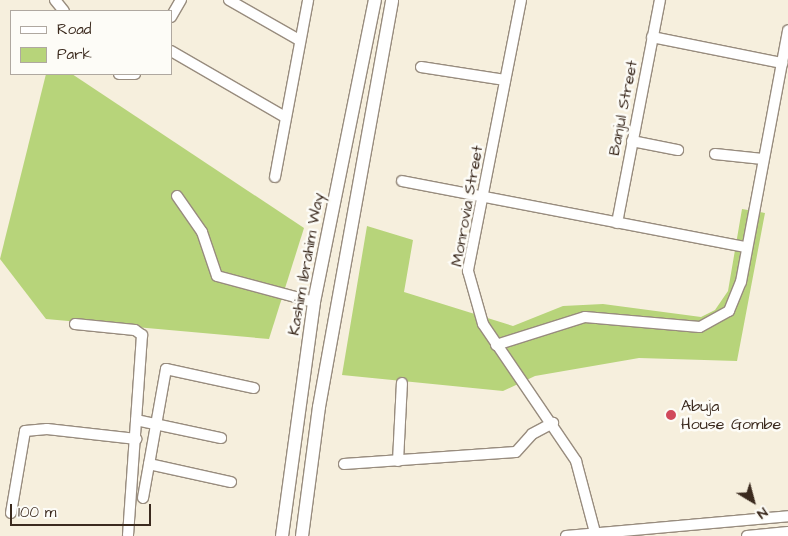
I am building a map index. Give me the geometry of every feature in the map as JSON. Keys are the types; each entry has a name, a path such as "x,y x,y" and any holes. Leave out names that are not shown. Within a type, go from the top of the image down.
{"main road":[{"name":"Kashim Ibrahim Way","path":"282,536 314,302 375,0"},
{"path":"302,536 319,407 392,0"}],"street":[{"path":"55,0 63,10"},
{"path":"172,15 181,0"},
{"path":"229,0 299,40"},
{"path":"275,177 299,40 308,0"},
{"name":"Monrovia Street","path":"521,0 468,271 476,310 496,345 553,423 579,469 595,535"},
{"name":"Banjul Street","path":"617,222 660,0"},
{"path":"496,345 585,317 700,327 715,322 735,300 788,30"},
{"path":"652,37 782,63"},
{"path":"172,51 285,117"},
{"path":"422,67 505,80"},
{"path":"632,141 678,150"},
{"path":"715,154 763,159"},
{"path":"402,181 745,247"},
{"path":"177,196 202,232 217,276 314,302"},
{"path":"74,324 135,330 142,335 128,536"},
{"path":"143,498 163,374 171,367 254,388"},
{"path":"398,461 402,383"},
{"path":"136,420 222,438"},
{"path":"344,464 516,452 532,434 553,423"},
{"path":"11,513 25,431 47,429 136,439"},
{"path":"149,464 231,482"},
{"path":"566,536 595,535 788,516"},
{"path":"746,536 788,532"}],"green space":[{"path":"46,75 74,75 304,228 269,339 46,319 0,259"},
{"path":"742,209 765,213 737,361 639,358 535,376 503,391 342,375 367,226 413,240 404,292 513,326 563,306 603,304 701,317 715,310 728,291"}],"place":[{"name":"Abuja House Gombe","path":"671,415"}]}
